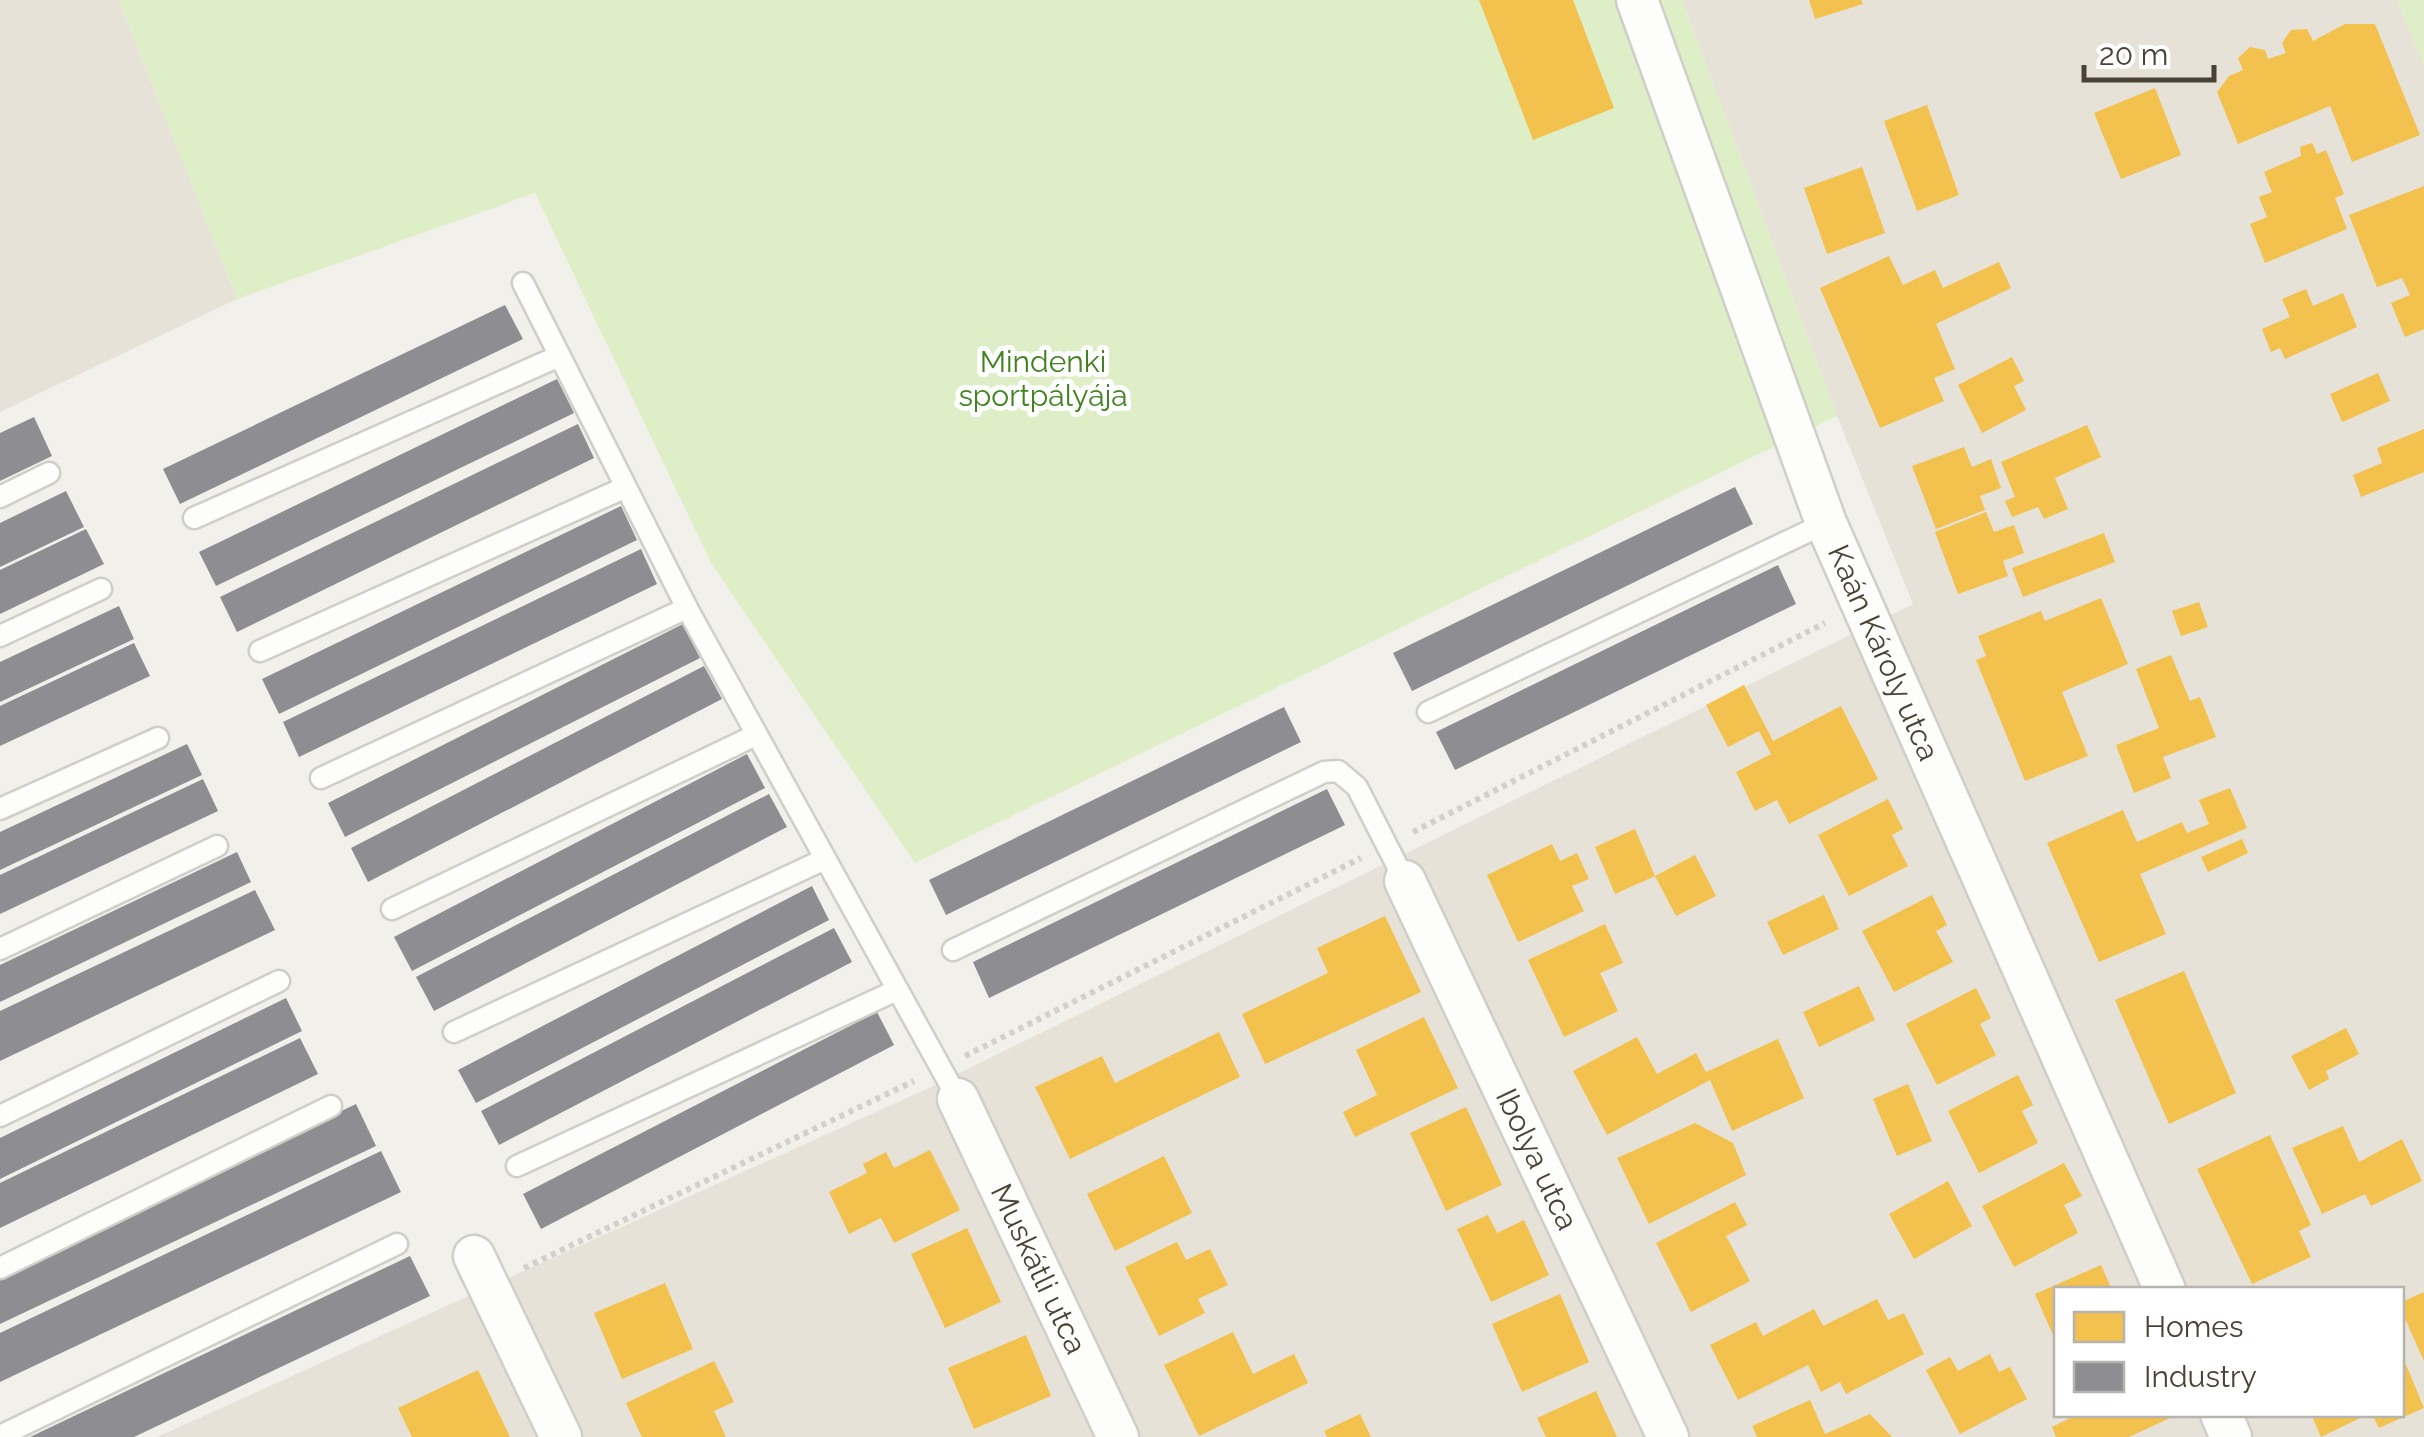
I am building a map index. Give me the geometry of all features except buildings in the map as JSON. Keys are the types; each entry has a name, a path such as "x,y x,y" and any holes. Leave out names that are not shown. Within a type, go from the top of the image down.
{"street":[{"name":"Kaán Károly utca","path":"1637,0 1826,524 2164,1287"},
{"name":"Ibolya utca","path":"1405,881 1668,1437"},
{"name":"Muskátli utca","path":"949,1084 1118,1437"},
{"path":"482,1270 561,1437"}],"lane":[{"path":"522,284 686,608 949,1084"},
{"path":"194,518 557,357"},
{"path":"0,497 49,473"},
{"path":"260,651 624,488"},
{"path":"1428,712 1826,524"},
{"path":"0,636 101,589"},
{"path":"322,778 686,608"},
{"path":"392,908 756,736"},
{"path":"0,809 158,738"},
{"path":"954,950 1324,772 1338,771 1357,787 1405,881"},
{"path":"0,949 216,846"},
{"path":"454,1032 823,860"},
{"path":"0,1116 279,980"},
{"path":"517,1166 895,991"},
{"path":"0,1268 331,1106"},
{"path":"0,1436 398,1244"}],"path":[{"path":"482,1270 949,1084"}],"shaded area":[{"path":"0,0 119,0 237,299 0,412"},
{"path":"1682,0 2397,0 2424,65 2424,1437 157,1437 931,1087 1913,604 1837,416"}],"green space":[{"name":"Mindenki sportpályája","path":"119,0 1682,0 1837,416 915,863 711,563 535,193 237,299"},
{"path":"2397,0 2424,0 2424,65"}]}
